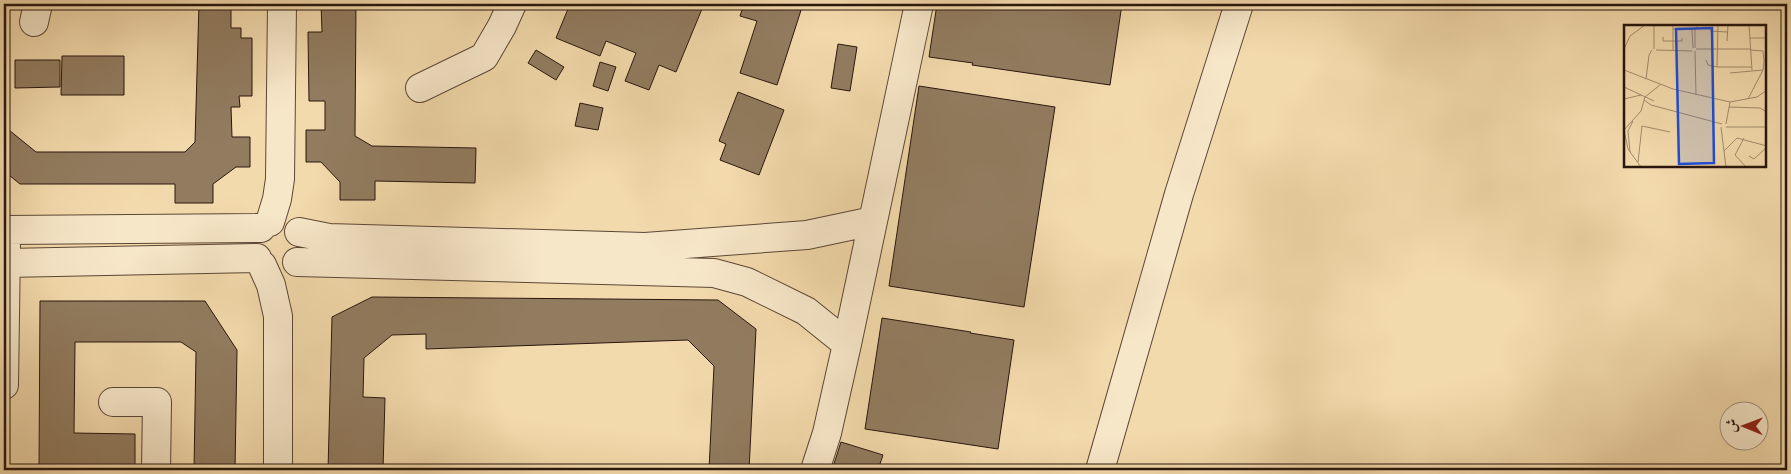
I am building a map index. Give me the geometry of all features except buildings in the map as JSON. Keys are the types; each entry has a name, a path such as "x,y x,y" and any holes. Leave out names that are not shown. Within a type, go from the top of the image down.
{"street":[{"path":"281,227 282,4"},
{"path":"420,88 484,57 512,4"},
{"path":"815,470 826,433 847,344 920,4"},
{"path":"1100,470 1179,194 1239,4"},
{"path":"4,385 5,228 281,227 329,238 645,247 807,235 873,221"},
{"path":"278,470 278,316 270,285 259,262 253,242 256,234 281,227"},
{"path":"278,316 294,265 301,256 303,244 281,227"},
{"path":"6,262 259,262 275,270 283,270 294,265 714,272 747,282 806,311 847,344"},
{"path":"113,402 157,402 156,470"}]}
